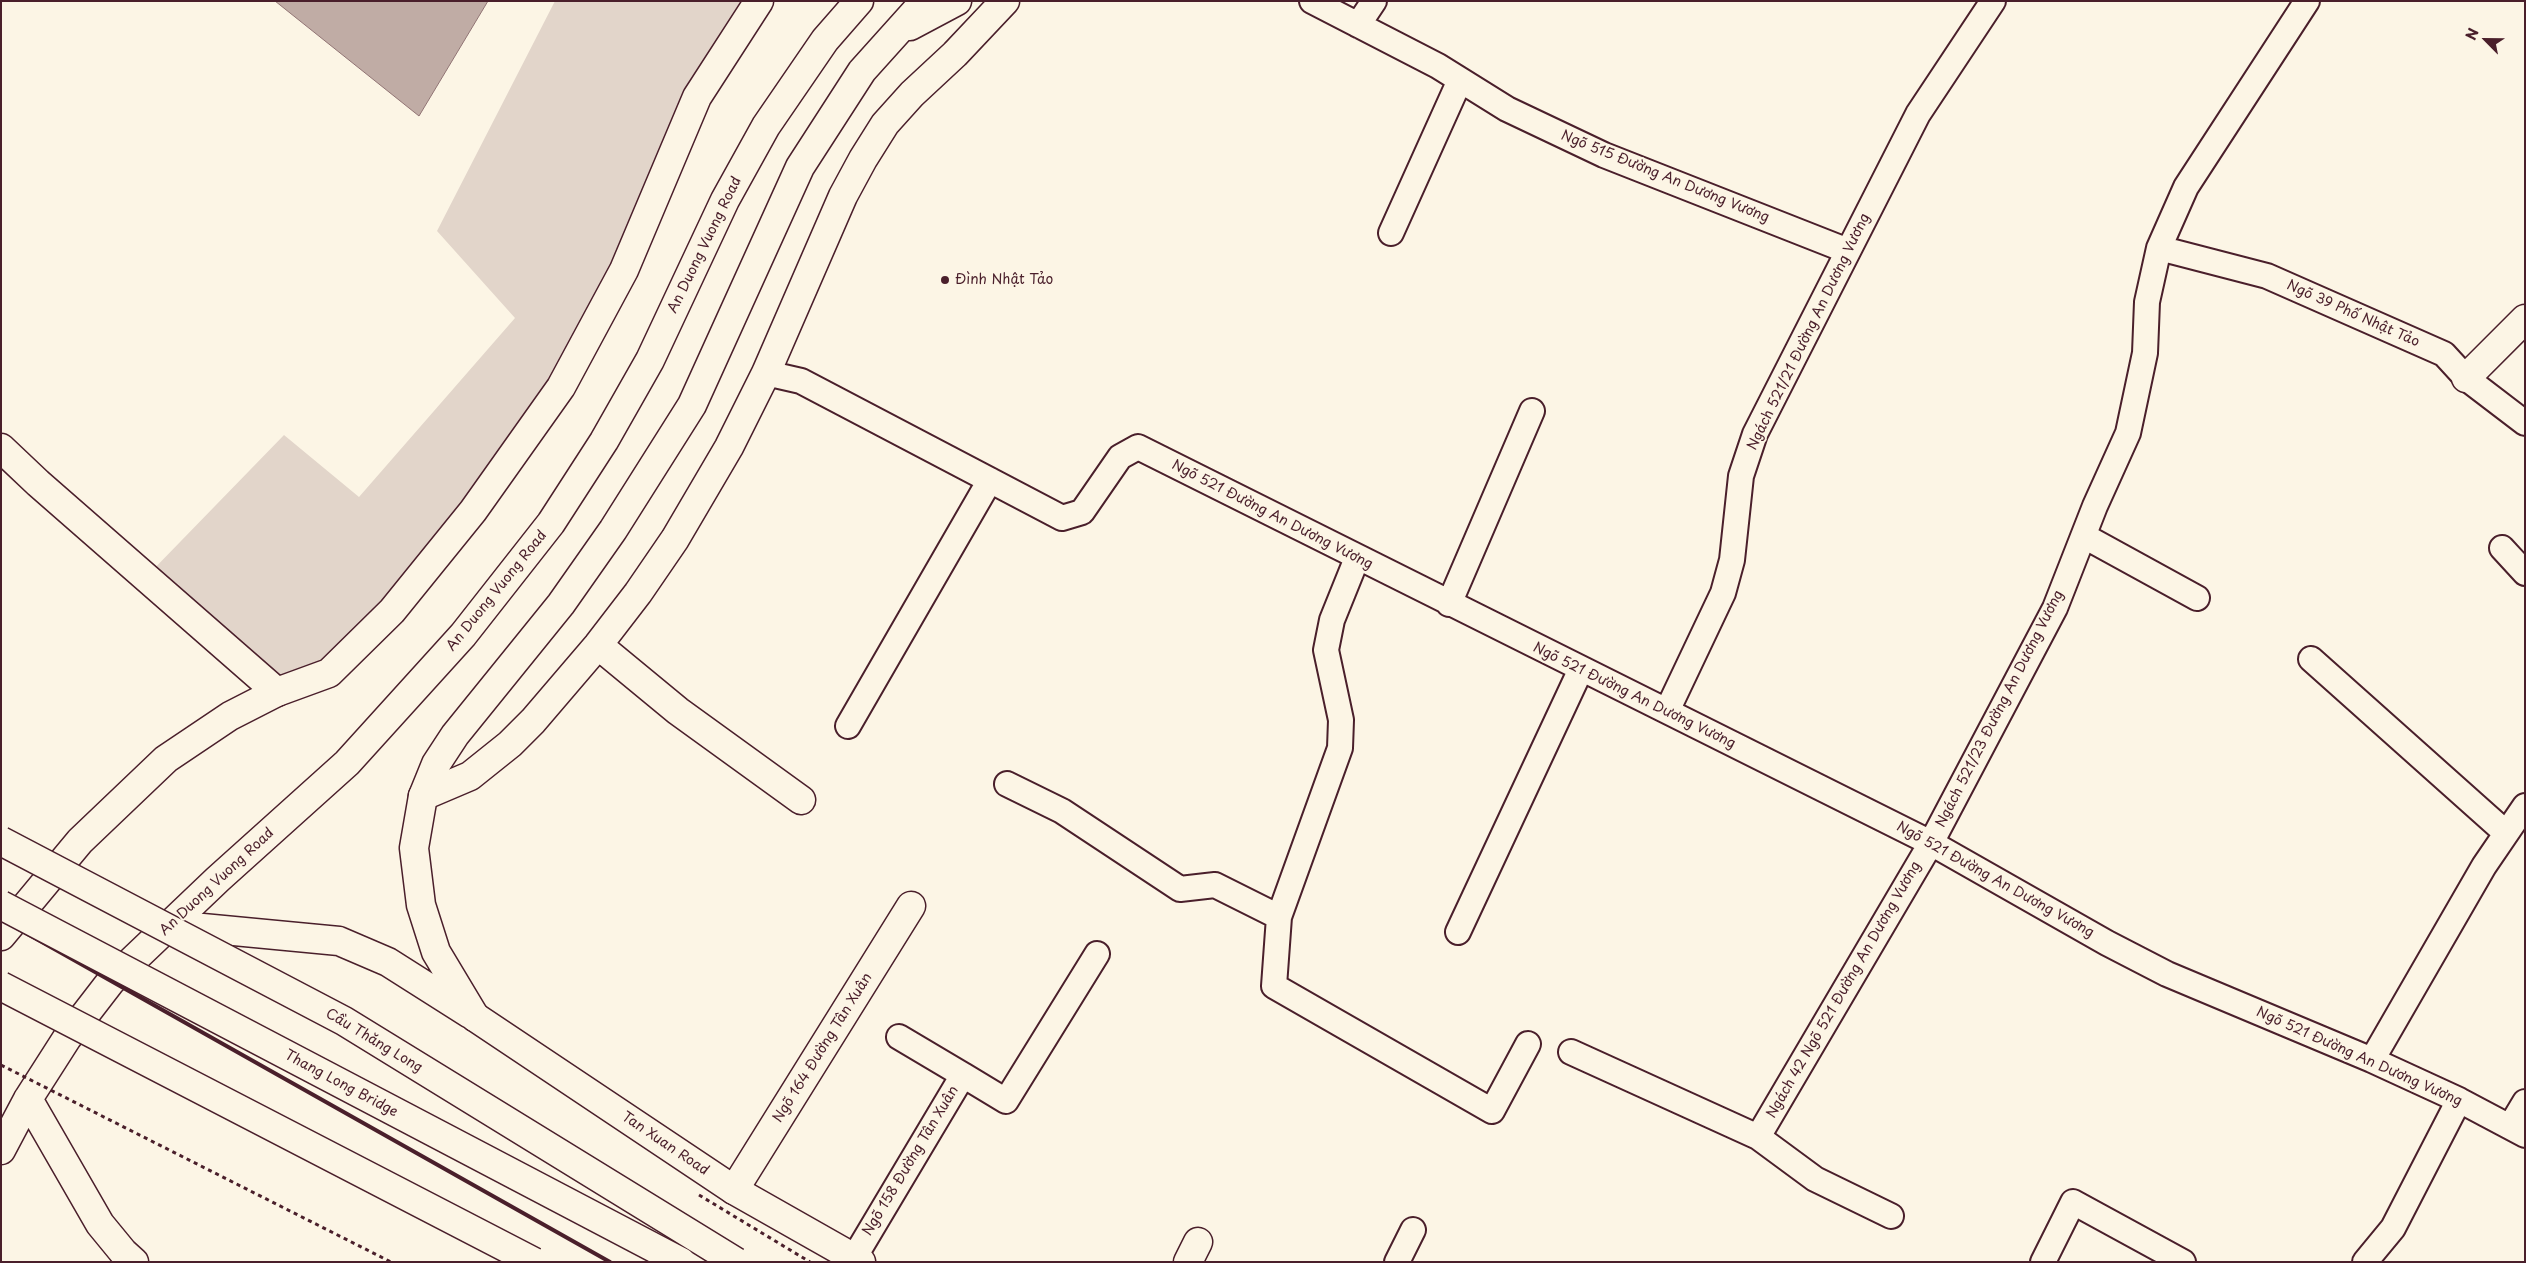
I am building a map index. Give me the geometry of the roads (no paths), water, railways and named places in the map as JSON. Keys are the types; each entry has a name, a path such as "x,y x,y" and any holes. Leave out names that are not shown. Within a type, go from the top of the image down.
{"main road":[{"path":"1,936 80,841 166,759 230,716 277,692 329,673 392,611 473,511 561,387 624,270 697,97 759,1"},
{"name":"An Duong Vuong Road","path":"1,1150 28,1099 67,1038 111,981 289,814 347,763 463,635 551,523 604,441 650,360 725,200 766,126 825,40 859,1"},
{"path":"475,1017 436,952 421,905 414,848 423,796 436,764 455,735 560,604 612,530 692,405 800,167 862,71 926,1"},
{"path":"900,31 957,1"},
{"path":"423,796 470,776 510,744 598,645 638,593 675,539 729,447 766,373 823,239 862,159 885,124 912,94 956,54 1005,1"},
{"path":"2466,378 2525,319"},
{"path":"1,448 38,483 277,692"},
{"path":"598,645 678,711 801,800"},
{"name":"Cầu Thăng Long","path":"1,841 344,1021 736,1262"},
{"name":"Thang Long Bridge","path":"1,905 681,1262"},
{"name":"Ngõ 164 Đường Tân Xuân","path":"734,1190 912,906"},
{"name":"Tan Xuan Road","path":"171,925 339,940 388,962 475,1017 734,1190 857,1260"},
{"path":"1,986 534,1262"},
{"path":"28,1099 100,1224 123,1252 134,1262"}],"lane":[{"name":"Ngõ 515 Đường An Dương Vương","path":"1312,1 1460,80 1507,109 1604,155 1848,251"},
{"path":"1358,25 1374,1"},
{"name":"Ngách 521/21 Đường An Dương Vương","path":"1666,711 1723,593 1732,560 1740,476 1755,434 1918,114 1993,1"},
{"name":"Ngách 521/23 Đường An Dương Vương","path":"1930,843 2055,608 2128,433 2146,353 2147,302 2159,248 2186,187 2307,1"},
{"path":"1391,233 1460,80"},
{"name":"Ngõ 39 Phố Nhật Tảo","path":"2159,248 2267,276 2444,354 2466,378 2525,423"},
{"name":"Ngõ 521 Đường An Dương Vương","path":"766,373 801,381 1062,518 1082,512 1120,456 1138,447 1930,843 2107,943 2167,974 2372,1060 2459,1100 2517,1131"},
{"path":"1449,604 1532,411"},
{"path":"848,726 990,480"},
{"path":"2084,536 2197,598"},
{"path":"2502,548 2525,573"},
{"path":"1357,558 1332,620 1326,650 1341,720 1340,748 1279,918 1274,986 1492,1111 1528,1044"},
{"path":"2311,659 2506,833"},
{"path":"1458,932 1581,669"},
{"path":"1008,784 1062,811 1180,889 1215,885 1279,918"},
{"path":"2372,1060 2506,833 2525,806"},
{"name":"Ngách 42 Ngõ 521 Đường An Dương Vương","path":"1758,1137 1930,843"},
{"name":"Ngõ 158 Đường Tân Xuân","path":"857,1260 963,1076 1006,1101 1097,954"},
{"path":"899,1037 963,1076"},
{"path":"1572,1052 1758,1137 1814,1179 1891,1216"},
{"path":"2365,1262 2393,1228 2459,1100"},
{"path":"2517,1131 2525,1102"},
{"path":"2043,1262 2073,1202 2168,1258"},
{"path":"1397,1262 1413,1230"}],"railway":[{"path":"1,919 610,1262"}],"place":[{"name":"Đình Nhật Tảo","path":"945,280"}]}
